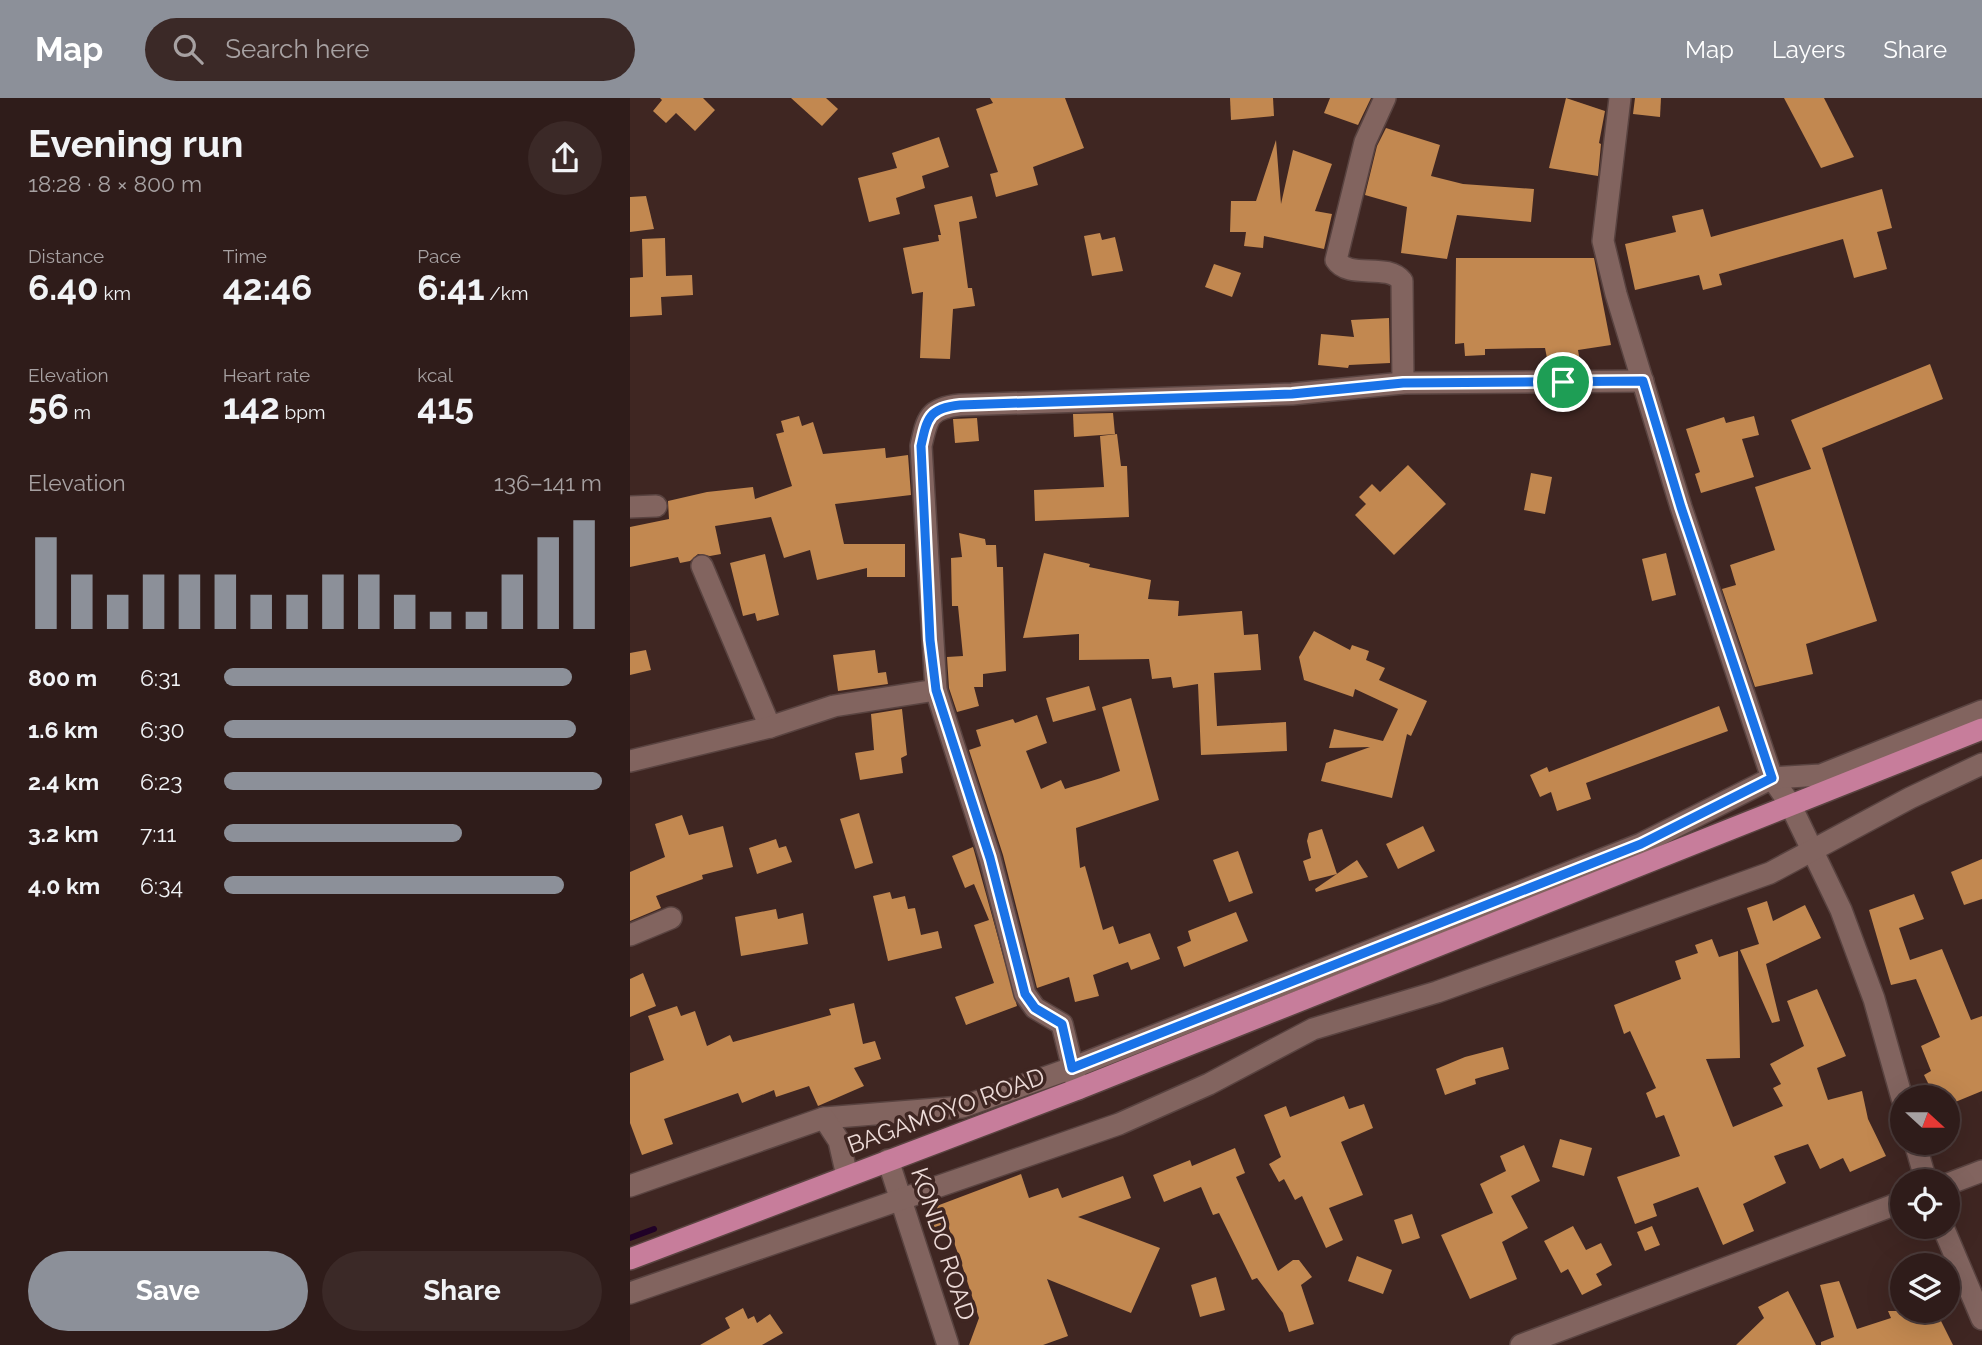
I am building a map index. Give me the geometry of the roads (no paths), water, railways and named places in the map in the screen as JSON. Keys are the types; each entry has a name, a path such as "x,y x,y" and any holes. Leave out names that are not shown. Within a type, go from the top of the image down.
{"highway":[{"name":"BAGAMOYO ROAD","path":"630,1259 846,1175 1078,1090 1982,729"}],"street":[{"path":"1385,98 1365,142 1336,260 1345,268 1391,274 1402,281 1403,383"},
{"path":"1620,98 1603,241 1681,507 1772,778 1790,804 1841,910 1874,999 1898,1085"},
{"path":"1078,1090 1062,1024 1035,1008 1025,994 990,858 936,690 930,640 921,446 926,423 942,406 1292,394 1403,383 1643,381"},
{"path":"630,507 656,506"},
{"path":"702,566 770,727"},
{"path":"630,761 770,727 834,706 936,690"},
{"path":"630,1186 824,1118 962,1107 1072,1068 1641,844 1772,778 1821,775 1982,710"},
{"path":"630,1293 735,1254 900,1202 1119,1124 1209,1084 1313,1030 1437,992 1770,873 1910,798 1982,764"},
{"path":"630,935 671,918"},
{"path":"824,1118 839,1141 846,1175"},
{"name":"KONDO ROAD","path":"888,1160 948,1345"},
{"path":"1960,1179 1982,1171"},
{"path":"1521,1345 1890,1207"},
{"path":"1948,1239 1982,1319"}],"waterway":[{"path":"630,1238 654,1229"}]}
